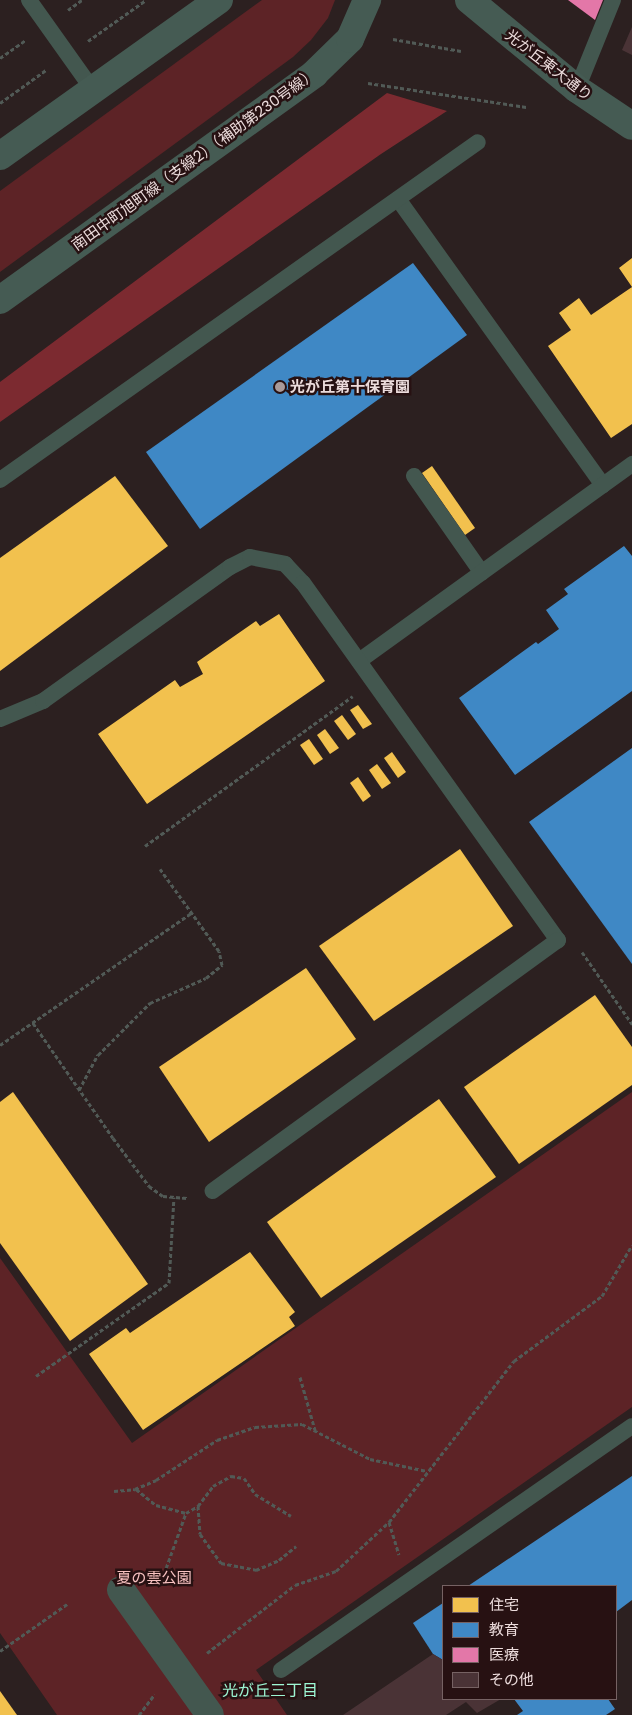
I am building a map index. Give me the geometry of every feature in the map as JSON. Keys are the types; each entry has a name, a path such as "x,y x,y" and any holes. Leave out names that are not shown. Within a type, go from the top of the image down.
{"main road":[{"path":"0,156 219,0"},
{"name":"南田中町旭町線（支線2）（補助第230号線）","path":"0,300 314,74 350,39 367,0"},
{"name":"光が丘東大通り","path":"469,0 577,90 632,126"}],"street":[{"path":"126,1597 210,1715"}],"lane":[{"path":"29,0 93,90"},
{"path":"577,90 613,0"},
{"path":"0,480 478,142"},
{"path":"398,199 603,484"},
{"path":"359,662 632,464"},
{"path":"414,476 482,573"},
{"path":"0,719 43,701 204,584 250,557 285,564 302,583 558,940 212,1191"},
{"path":"281,1670 632,1426"}],"path":[{"path":"393,39 461,51"},
{"path":"368,83 526,107"},
{"path":"145,846 373,682"},
{"path":"79,1090 98,1055 150,1003 206,978 222,965 219,951 160,869"},
{"path":"0,1045 191,913"},
{"path":"558,940 571,936 632,1024"},
{"path":"33,1023 149,1186 164,1196 186,1198 212,1191"},
{"path":"36,1376 168,1283 174,1197"},
{"path":"181,1673 295,1586 336,1571 389,1522 514,1361 602,1296 632,1245"},
{"path":"300,1377 315,1430"},
{"path":"114,1491 135,1489 156,1480 217,1440 255,1427 302,1424 370,1459 428,1471"},
{"path":"126,1597 164,1574 186,1513 198,1506 213,1486 231,1476 244,1478 256,1494 291,1516"},
{"path":"135,1489 156,1505 186,1513"},
{"path":"198,1506 200,1534 221,1562 256,1570 279,1560 296,1546"},
{"path":"389,1522 402,1561"},
{"path":"0,1652 68,1604"}],"green space":[{"path":"262,0 335,0 328,18 311,40 293,57 0,272 0,191"},
{"name":"夏の雲公園","path":"632,1092 632,1407 256,1670 287,1715 57,1715 0,1633 0,1258 132,1443"}],"shaded area":[{"path":"387,93 447,111 381,154 0,422 0,382"}],"building: 住宅":[{"path":"632,258 632,287 619,268"},
{"path":"632,287 632,424 611,438 548,346 571,330 559,313 579,298 591,315"},
{"path":"432,466 475,528 465,535 422,473"},
{"path":"115,476 168,546 0,671 0,558"},
{"path":"279,614 325,681 147,804 98,734 175,680 180,687 203,674 197,662 256,621 260,626"},
{"path":"358,705 372,724 363,729 350,710"},
{"path":"342,715 356,734 348,740 334,721"},
{"path":"325,729 339,748 330,754 317,735"},
{"path":"309,739 323,759 314,765 300,745"},
{"path":"392,752 406,772 398,778 384,758"},
{"path":"377,764 391,783 382,789 369,770"},
{"path":"358,777 371,796 363,802 350,783"},
{"path":"460,849 513,926 374,1021 319,946"},
{"path":"306,968 356,1039 209,1142 159,1067"},
{"path":"595,995 632,1047 632,1085 519,1164 464,1087"},
{"path":"13,1092 148,1284 70,1341 0,1243 0,1102"},
{"path":"439,1099 496,1177 321,1298 267,1222"},
{"path":"250,1252 295,1312 289,1317 295,1326 143,1430 89,1354 126,1328 130,1333"},
{"path":"0,1691 17,1715 0,1715"}],"building: 教育":[{"path":"413,263 467,335 200,529 146,452"},
{"path":"624,546 632,556 632,691 515,775 459,698 536,642 538,644 559,629 546,610 568,594 564,589"},
{"path":"632,748 632,964 529,822"},
{"path":"632,1476 632,1600 617,1611 617,1585 469,1585"},
{"path":"442,1604 442,1659 433,1654 413,1623"},
{"path":"515,1700 609,1700 615,1709 606,1715 517,1715 523,1711"}],"building: 医療":[{"path":"568,0 603,0 595,20"}],"building: その他":[{"path":"632,27 632,55 622,50"},
{"path":"433,1654 442,1659 442,1700 499,1700 477,1713 466,1702 446,1715 343,1715"}],"place":[{"name":"光が丘第十保育園","path":"280,387"}],"district":[{"name":"光が丘三丁目","path":"270,1691"}]}
